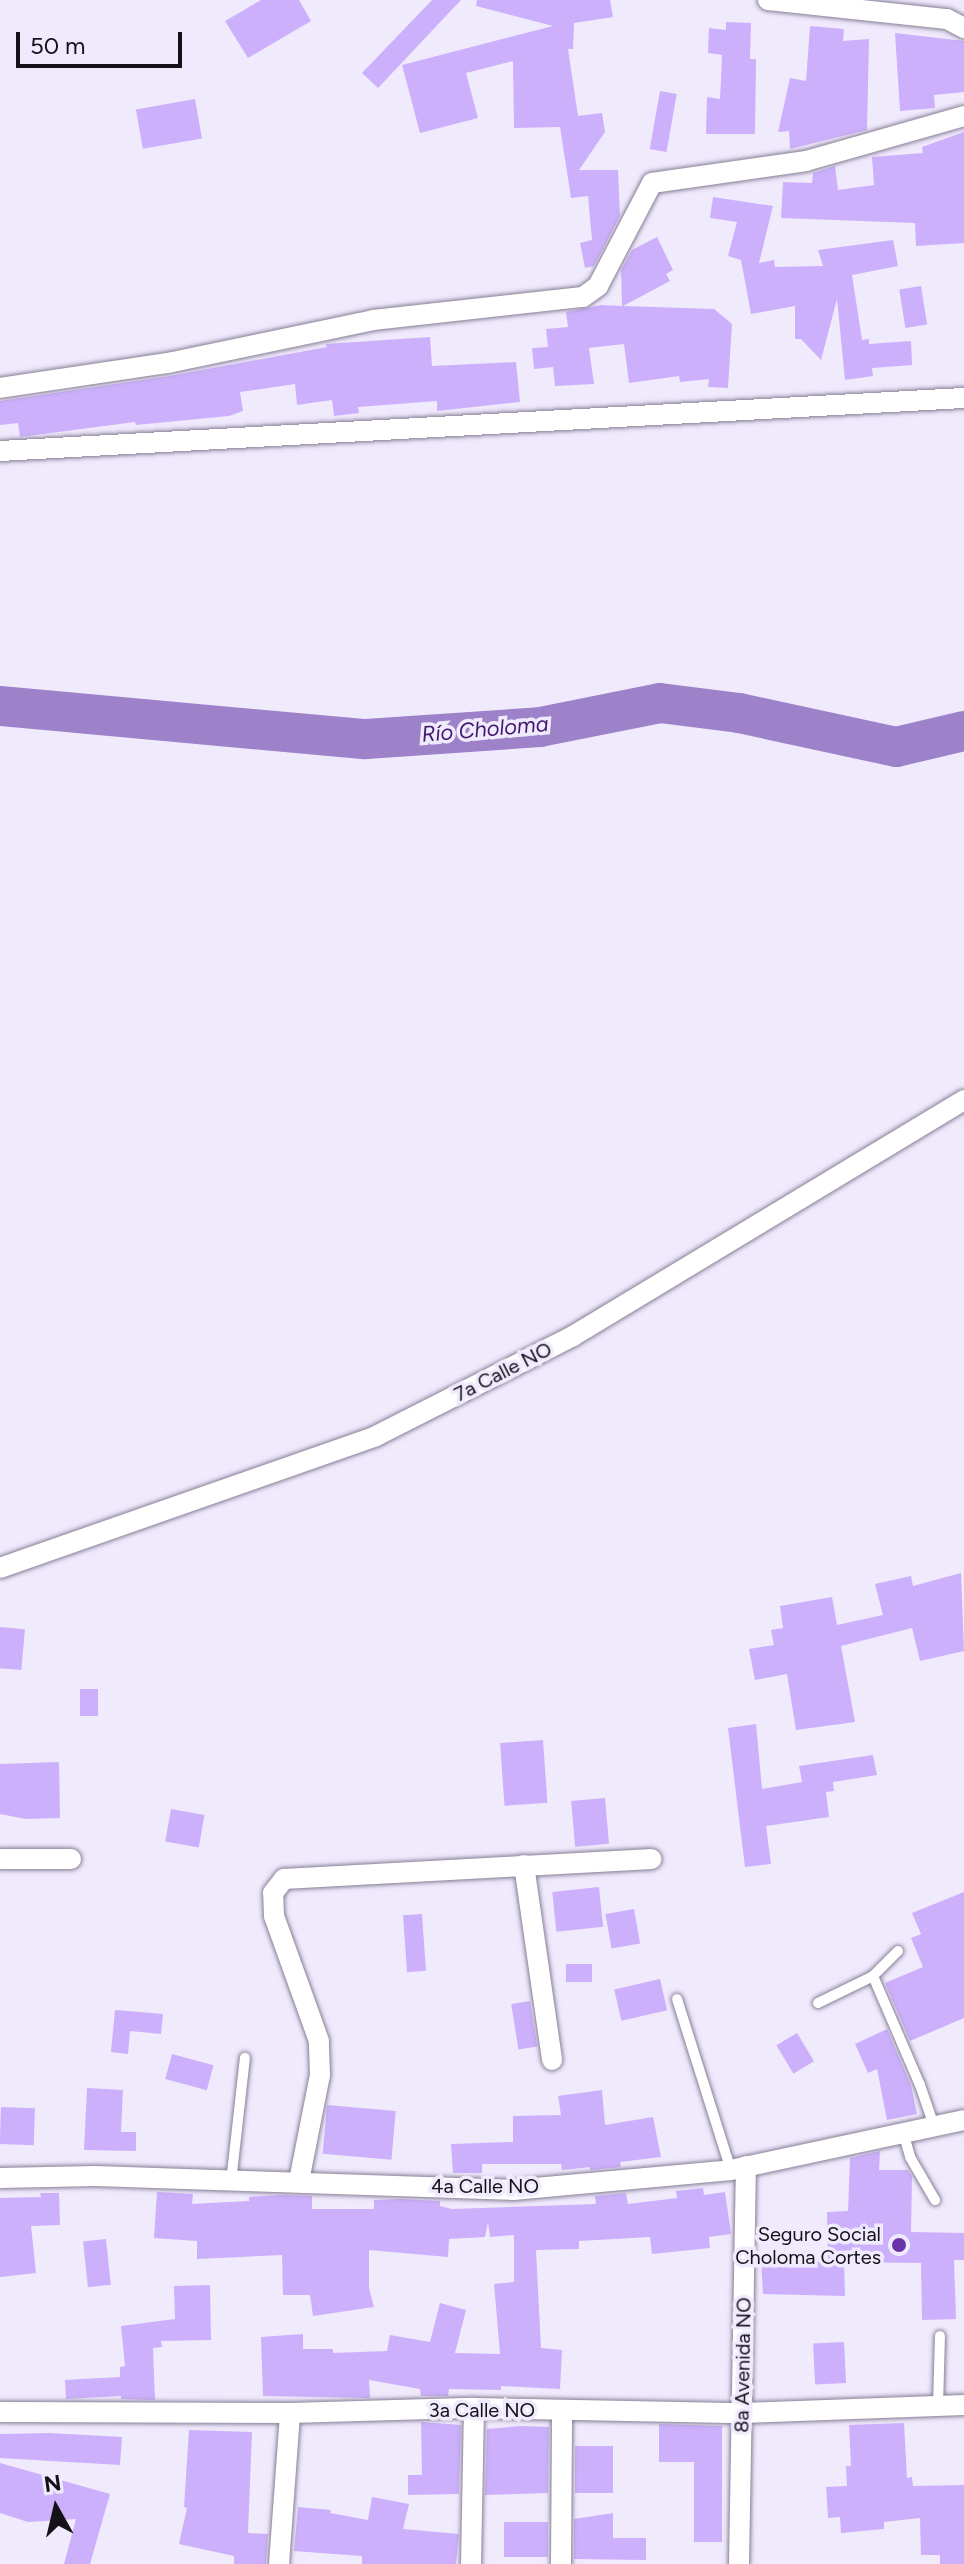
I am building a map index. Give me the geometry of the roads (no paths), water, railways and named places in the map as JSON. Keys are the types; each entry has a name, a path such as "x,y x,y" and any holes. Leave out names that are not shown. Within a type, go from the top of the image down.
{"street":[{"path":"768,0 947,19 964,28"},
{"path":"0,388 168,363 373,320 583,297 598,286 652,183 806,161 964,116"},
{"path":"0,451 964,398"},
{"name":"7a Calle NO","path":"3,1568 376,1436 573,1336 964,1102"},
{"path":"0,1859 71,1859"},
{"path":"299,2181 320,2075 319,2041 274,1916 273,1893 284,1879 310,1875 651,1859"},
{"path":"524,1865 552,2060"},
{"name":"4a Calle NO","path":"0,2178 95,2176 513,2190 738,2168 964,2120"},
{"name":"8a Avenida NO","path":"738,2168 743,2413 739,2564"},
{"name":"3a Calle NO","path":"0,2412 290,2413 474,2408 743,2413 964,2405"},
{"path":"471,2564 474,2408"},
{"path":"561,2564 562,2410"},
{"path":"279,2564 290,2413"}],"lane":[{"path":"818,2003 873,1976 898,1951"},
{"path":"873,1976 920,2085 934,2126"},
{"path":"677,1999 738,2168"},
{"path":"231,2182 245,2058"},
{"path":"903,2132 910,2157 935,2200"},
{"path":"938,2406 940,2336"}],"waterway":[{"name":"Río Choloma","path":"0,706 366,739 540,727 660,703 739,713 896,747 964,731"}],"place":[{"name":"Seguro Social Choloma Cortes","path":"899,2245"}]}
